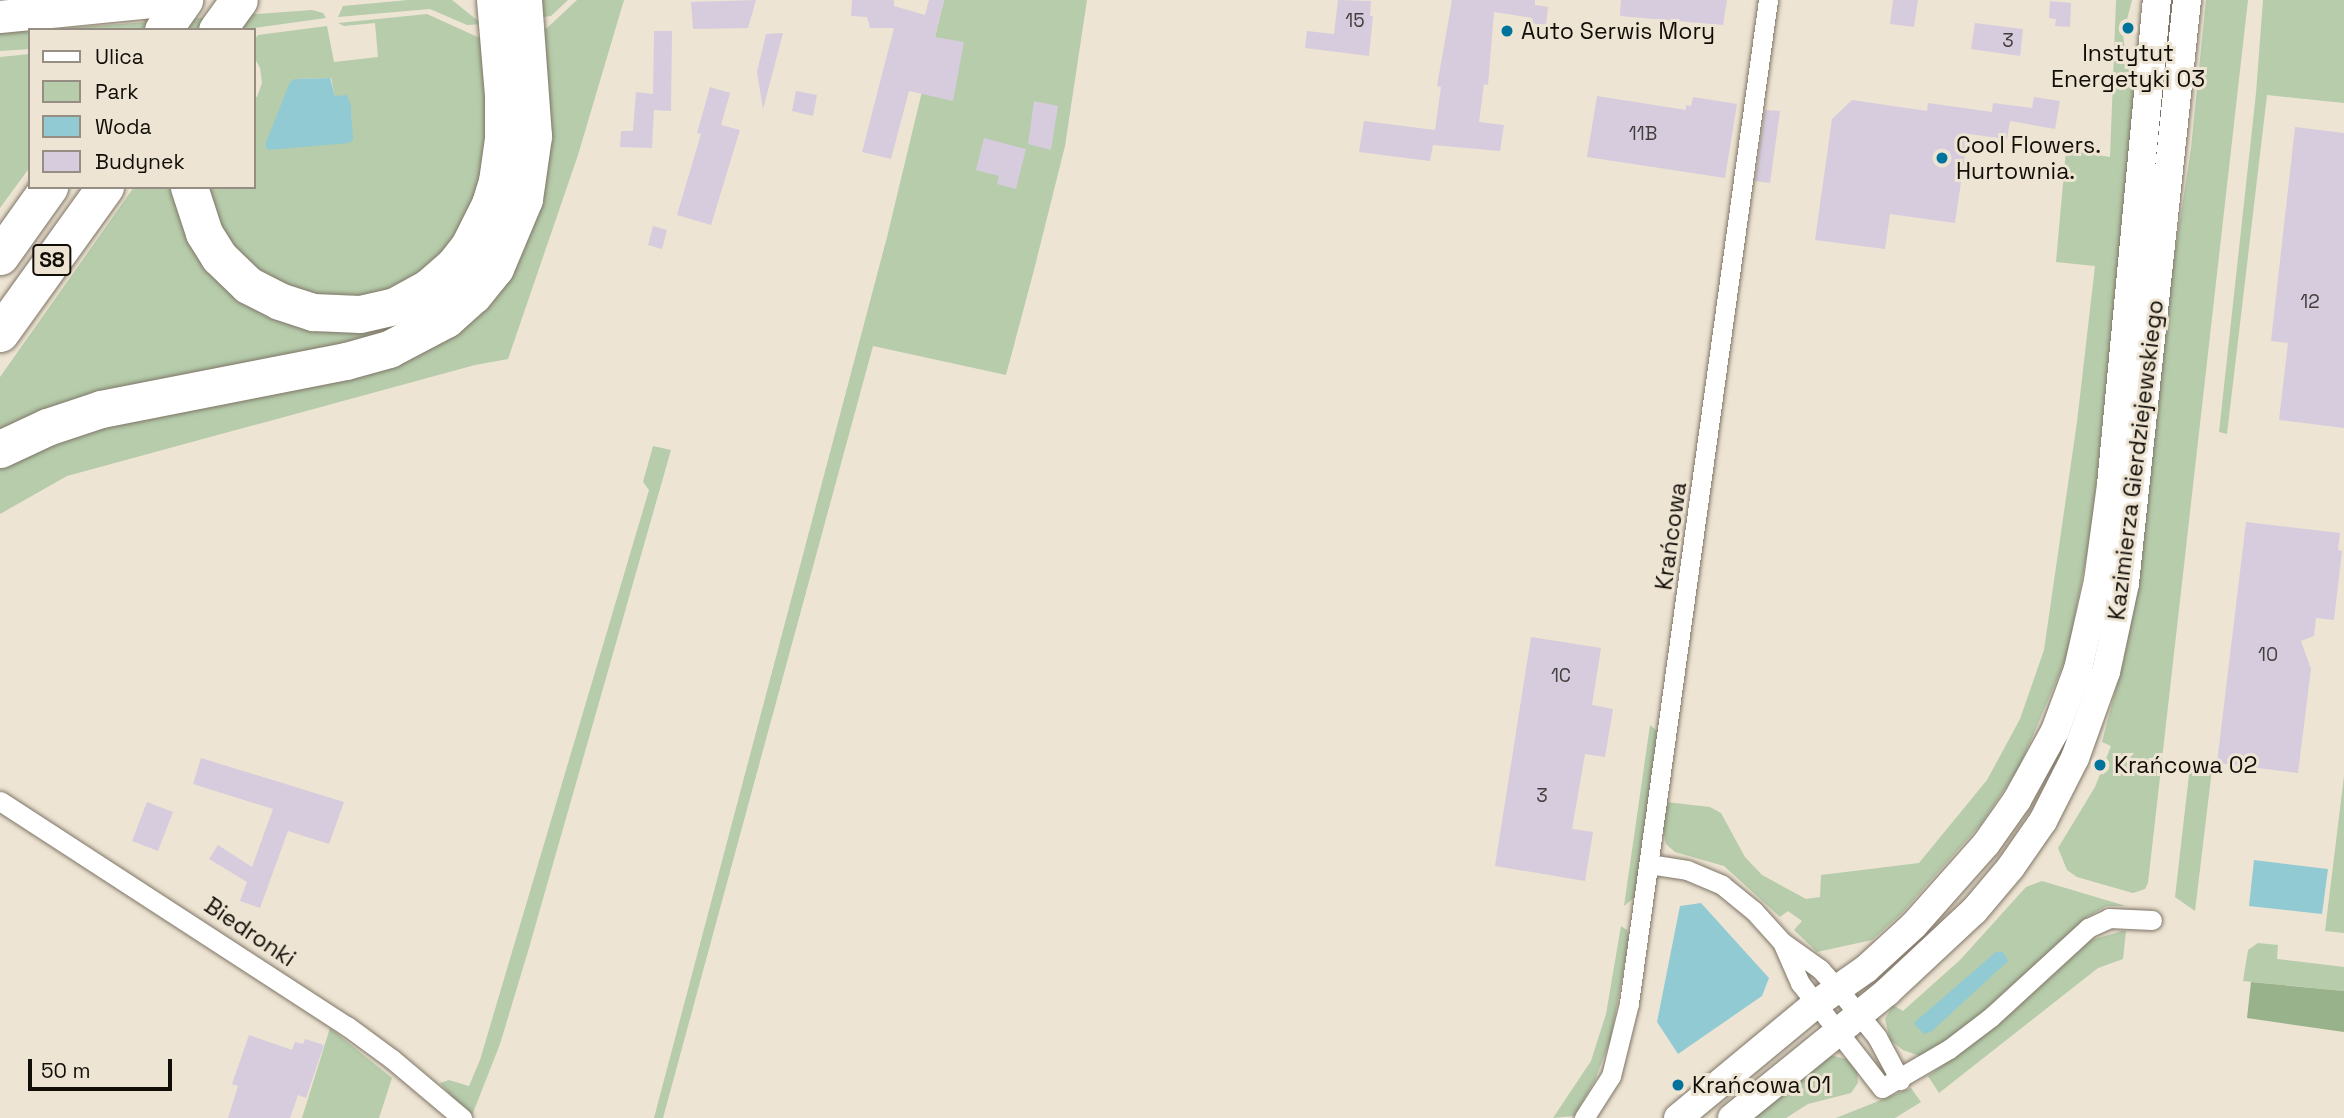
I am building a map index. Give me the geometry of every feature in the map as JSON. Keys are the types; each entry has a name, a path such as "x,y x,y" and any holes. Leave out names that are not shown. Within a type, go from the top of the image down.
{"highway":[{"path":"164,28 184,0"},
{"path":"219,28 239,0"},
{"path":"190,189 204,233 219,257 248,285 279,301 313,312 360,314 395,306 429,287 455,264 475,236 490,204 503,139 503,94 496,16 468,0"},
{"path":"0,449 47,427 101,409 346,361 389,349 446,319 473,295 495,268 524,199 533,136 523,0"},
{"name":"S8","path":"0,256 49,189"},
{"name":"S8","path":"0,333 104,189"}],"main road":[{"path":"0,17 63,4 172,0"}],"street":[{"name":"Krańcowa","path":"1584,1118 1611,1076 1629,1003 1768,0"},
{"name":"Kazimierza Gierdziejewskiego","path":"1678,1118 1827,997 1866,969 1913,925 1986,844 2040,764 2078,669 2098,581 2111,485 2157,0"},
{"name":"Kazimierza Gierdziejewskiego","path":"1732,1118 1839,1033 1974,911 2011,867 2043,821 2074,758 2106,671 2125,583 2187,0"},
{"name":"Biedronki","path":"0,801 347,1026 392,1059 462,1118"},
{"path":"1649,864 1687,870 1722,885 1754,911 1782,942 1812,963 1839,1033 1891,1084"},
{"path":"1891,1084 1949,1049 1991,1017 2088,928 2109,918 2152,920"},
{"path":"1782,942 1790,965 1827,997 1860,1015 1882,1044 1891,1084"}],"green space":[{"path":"408,0 452,0 482,24 467,25 430,9 338,17 343,6"},
{"path":"542,0 568,0 551,16 537,18"},
{"path":"577,0 624,0 578,155 508,359 475,365 67,476 0,514 0,463 59,435 334,376 538,210 550,151 538,32 547,28"},
{"path":"944,0 1087,0 1065,146 1034,270 1006,375 873,346 663,1118 654,1118 887,237"},
{"path":"2116,0 2132,0 2123,35 2126,57 2132,58 2135,122 2091,533 2067,656 2019,768 1981,824 1901,914 1872,940 1817,952 1794,930 1802,921 1788,911 1780,917 1724,866 1675,852 1666,844 1663,829 1666,802 1710,807 1721,813 1745,857 1762,875 1806,899 1820,897 1821,875 1919,863 1987,780 2020,719 2044,650 2077,422 2095,266 2056,262 2066,150 2110,157"},
{"path":"2206,0 2248,0 2148,883 2145,889 2133,893 2077,877 2067,870 2058,848 2095,787 2111,746 2102,742 2124,658 2141,565 2167,305 2191,148"},
{"path":"2263,0 2344,0 2344,103 2267,95 2227,434 2219,432 2256,93"},
{"path":"312,10 323,13 326,18 254,28 66,28"},
{"path":"427,14 482,39 492,145 456,245 401,288 356,300 308,301 237,260 201,189 256,189 256,97 262,83 256,61 258,35 327,26 334,62 378,57 375,23 344,26 338,23","holes":["331,78 335,96 351,106 352,140 349,143 295,79"]},
{"path":"28,31 28,49 0,51 0,33"},
{"path":"28,54 28,170 0,208 0,57"},
{"path":"133,189 177,189 255,308 418,308 410,326 0,436 0,377"},
{"path":"653,446 671,450 529,948 500,1044 471,1118 440,1083 449,1080 469,1086 480,1060 649,490 643,482"},
{"path":"1650,725 1658,732 1635,897 1624,906"},
{"path":"2191,758 2213,761 2195,911 2175,897"},
{"path":"2344,776 2344,933 2325,931"},
{"path":"2042,881 2126,906 2107,906 2087,917 1976,1018 1952,1037 1920,1056 1903,1050 1890,1040 1885,1019 1893,1005 1903,1011 1960,960 2026,887"},
{"path":"1621,926 1627,930 1629,939 1611,1038 1595,1080 1574,1116 1553,1118 1591,1061 1606,1014"},
{"path":"2126,931 2123,959 2098,968 1939,1093 1928,1076 1996,1027 2091,940"},
{"path":"2258,943 2278,945 2277,959 2344,967 2344,991 2243,981 2248,950"},
{"path":"2251,982 2344,991 2344,1032 2247,1018"},
{"path":"330,1028 392,1078 379,1118 302,1118"},
{"path":"1822,1057 1846,1059 1857,1069 1858,1083 1851,1093 1808,1104 1786,1118 1748,1118"},
{"path":"1911,1088 1921,1102 1895,1118 1836,1118"}],"water":[{"path":"330,78 335,96 347,95 351,106 353,140 349,143 268,150 265,145 290,82 295,79"},
{"path":"2254,860 2328,869 2322,914 2249,906"},
{"path":"1701,903 1769,978 1762,996 1678,1054 1657,1022 1680,906"},
{"path":"1996,952 2003,952 2008,961 1932,1031 1924,1034 1914,1024 1916,1021"}],"building":[{"path":"756,0 748,28 693,29 691,2"},
{"path":"852,0 894,0 894,6 925,15 929,0 944,0 935,37 964,42 953,101 909,91 891,159 862,152 894,28 870,28 867,17 851,16"},
{"path":"1338,0 1371,1 1370,16 1373,16 1369,56 1305,48 1307,31 1334,34"},
{"path":"1452,0 1535,0 1535,5 1548,7 1546,25 1531,23 1532,18 1494,12 1488,85 1484,84 1479,122 1504,125 1500,151 1433,145 1430,161 1359,152 1364,121 1435,130 1441,87 1437,86"},
{"path":"1621,0 1727,0 1723,25 1620,16"},
{"path":"1893,0 1918,0 1914,27 1890,24"},
{"path":"2050,1 2071,3 2070,27 2055,26 2056,19 2049,18"},
{"path":"1975,23 2023,29 2020,56 1971,49"},
{"path":"654,31 672,31 671,111 654,110 652,148 620,147 621,131 633,131 636,92 653,94"},
{"path":"783,33 763,109 757,72 766,34"},
{"path":"710,87 730,93 721,125 740,130 711,225 677,215 701,134 697,133"},
{"path":"796,91 817,95 813,116 792,111"},
{"path":"1597,96 1686,110 1686,105 1691,106 1693,97 1737,104 1725,178 1587,157"},
{"path":"2034,97 2060,101 2055,129 2010,121 2007,139 1968,134 1955,223 1890,214 1885,249 1815,240 1832,119 1852,100 1927,111 1928,103 1992,112 1993,103 2032,108"},
{"path":"1034,101 1058,106 1051,150 1028,144"},
{"path":"1765,110 1780,111 1770,183 1755,181"},
{"path":"2295,127 2344,133 2344,428 2279,420 2288,343 2271,341"},
{"path":"984,138 1026,149 1016,189 997,184 999,176 976,170"},
{"path":"653,226 667,230 662,249 648,245"},
{"path":"2246,522 2340,533 2338,550 2342,551 2334,620 2316,618 2314,636 2301,641 2311,669 2298,773 2217,763"},
{"path":"1531,637 1601,648 1592,705 1613,709 1605,757 1585,754 1572,829 1593,832 1585,881 1495,866"},
{"path":"201,758 344,802 329,844 288,831 260,908 240,901 247,882 209,859 218,845 252,867 273,809 193,784"},
{"path":"147,802 173,812 158,851 132,841"},
{"path":"249,1035 292,1050 295,1042 303,1044 305,1039 324,1045 306,1098 298,1095 290,1118 228,1118 238,1086 232,1084"}],"place":[{"name":"Instytut Energetyki 03","path":"2128,28"},
{"name":"Auto Serwis Mory","path":"1507,31"},
{"name":"Cool Flowers. Hurtownia.","path":"1942,158"},
{"name":"Krańcowa 02","path":"2100,765"},
{"name":"Krańcowa 01","path":"1678,1085"}]}
